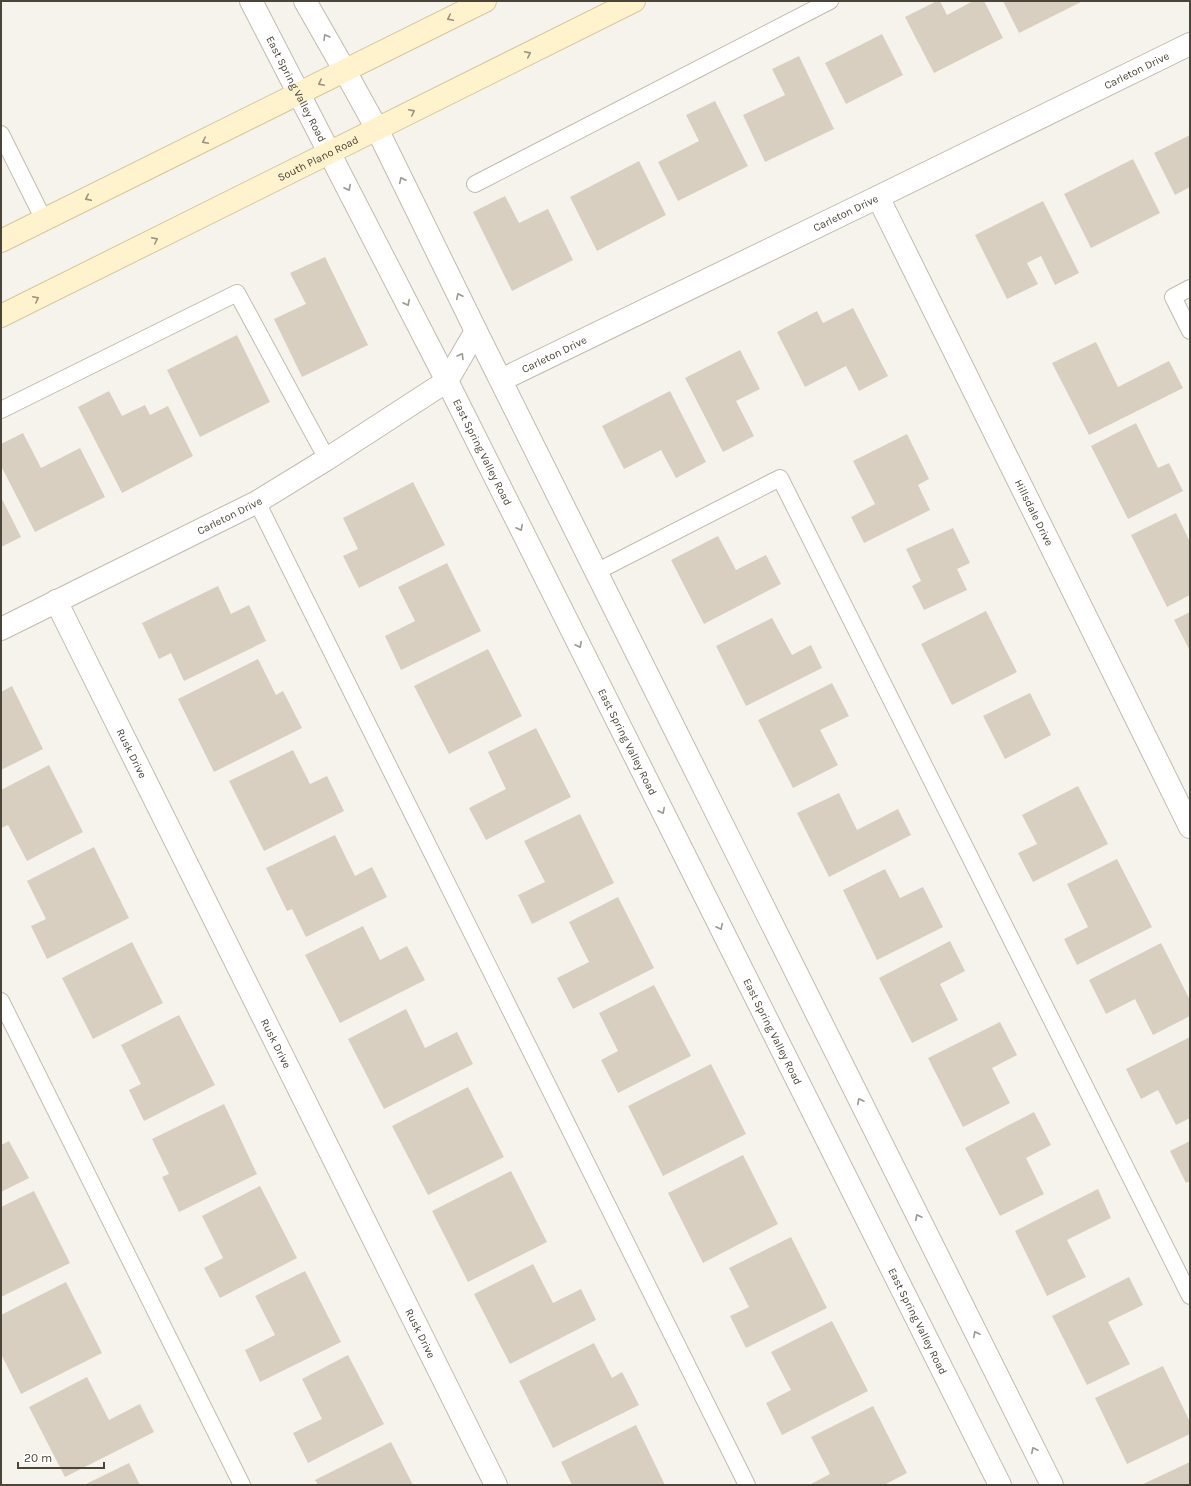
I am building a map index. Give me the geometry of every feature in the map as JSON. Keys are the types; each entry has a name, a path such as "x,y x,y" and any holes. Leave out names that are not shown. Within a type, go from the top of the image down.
{"main road":[{"path":"1,241 485,1"},
{"name":"South Plano Road","path":"1,316 634,1"}],"street":[{"name":"East Spring Valley Road","path":"251,1 446,381 1000,1485"},
{"path":"305,1 346,71 377,129 476,331 1052,1485"},
{"name":"Carleton Drive","path":"501,380 1190,44"},
{"name":"Hillsdale Drive","path":"878,197 1190,827"},
{"path":"446,381 476,331"},
{"name":"Carleton Drive","path":"1,628 257,502 327,459 446,381"},
{"name":"Rusk Drive","path":"56,601 496,1485"}],"lane":[{"path":"475,184 830,1"},
{"path":"1,134 44,220"},
{"path":"1190,288 1173,297 1190,332"},
{"path":"1,410 237,293 327,459"},
{"path":"596,572 780,478 1190,1296"},
{"path":"257,502 746,1485"},
{"path":"1,1001 242,1485"}],"building":[{"path":"937,1 940,1 947,15 973,1 984,1 1003,38 934,73 905,17"},
{"path":"1003,1 1083,1 1019,33"},
{"path":"882,34 903,75 846,104 825,63"},
{"path":"799,56 834,129 765,162 743,115 785,95 772,69"},
{"path":"715,101 748,166 678,201 658,162 699,141 686,115"},
{"path":"1190,135 1190,187 1175,195 1154,153"},
{"path":"1133,159 1160,213 1091,248 1064,194"},
{"path":"639,161 666,215 597,251 570,197"},
{"path":"505,196 519,223 548,209 573,260 512,291 473,212"},
{"path":"1043,201 1079,273 1055,285 1041,256 1027,263 1038,284 1007,299 975,235"},
{"path":"325,257 368,345 302,377 274,319 306,304 290,273"},
{"path":"853,308 888,376 859,391 846,366 805,387 777,332 817,311 823,323"},
{"path":"237,335 270,402 200,437 167,370"},
{"path":"1096,342 1118,387 1169,361 1183,388 1089,435 1052,363"},
{"path":"740,350 760,389 736,401 754,436 723,452 685,378"},
{"path":"109,391 122,416 145,405 150,415 168,406 193,456 122,493 78,407"},
{"path":"670,391 706,462 676,478 661,450 624,469 602,426"},
{"path":"1136,423 1158,468 1169,463 1183,491 1128,519 1091,446"},
{"path":"23,433 41,468 80,448 105,497 35,532 1,466 1,444"},
{"path":"907,434 929,479 918,485 930,510 864,543 851,517 875,504 853,461"},
{"path":"413,482 445,545 359,588 343,556 358,549 343,518"},
{"path":"1,497 21,537 1,547"},
{"path":"1176,513 1190,542 1190,595 1167,607 1131,535"},
{"path":"953,528 970,563 957,569 967,590 924,610 912,586 921,581 906,549"},
{"path":"718,536 736,570 766,555 781,584 704,624 671,560"},
{"path":"447,563 481,631 401,670 385,636 415,621 398,587"},
{"path":"218,586 231,614 249,605 266,641 184,681 171,653 159,659 142,623"},
{"path":"986,611 1017,672 952,705 921,644"},
{"path":"1190,612 1190,651 1174,620"},
{"path":"772,618 792,655 811,645 822,668 746,706 716,646"},
{"path":"488,649 522,716 449,754 414,686"},
{"path":"258,659 276,695 283,691 302,728 214,772 178,699"},
{"path":"832,683 849,716 820,730 838,765 793,788 758,720"},
{"path":"12,686 43,749 1,770 1,692"},
{"path":"1030,693 1051,735 1005,759 983,716"},
{"path":"536,728 571,797 486,840 469,808 506,789 488,752"},
{"path":"293,750 310,784 327,776 344,811 264,851 229,781"},
{"path":"49,765 83,832 27,861 8,825 1,828 1,790"},
{"path":"1078,786 1108,844 1033,882 1018,853 1037,844 1022,815"},
{"path":"839,793 857,830 898,809 911,835 829,877 797,813"},
{"path":"580,814 614,883 532,924 518,895 545,882 524,841"},
{"path":"335,835 355,876 372,867 387,897 306,937 292,909 287,911 266,868"},
{"path":"94,847 129,918 47,959 31,926 46,919 27,881"},
{"path":"1117,859 1152,927 1077,965 1064,939 1088,927 1067,884"},
{"path":"885,869 900,898 923,887 943,927 877,960 843,890"},
{"path":"618,897 654,968 573,1009 557,978 589,962 569,922"},
{"path":"363,926 380,960 407,946 425,980 340,1023 305,955"},
{"path":"950,941 965,971 940,984 958,1020 912,1043 879,978"},
{"path":"132,942 163,1003 93,1039 62,978"},
{"path":"1161,943 1190,1000 1190,1016 1153,1035 1135,999 1106,1014 1089,980"},
{"path":"654,985 691,1056 618,1093 601,1060 618,1051 599,1013"},
{"path":"406,1009 425,1048 457,1032 473,1064 384,1109 348,1039"},
{"path":"179,1015 215,1085 144,1121 129,1090 141,1084 121,1045"},
{"path":"1000,1022 1017,1055 992,1068 1010,1103 963,1127 928,1058"},
{"path":"1190,1037 1190,1118 1176,1125 1158,1090 1141,1099 1126,1069"},
{"path":"711,1064 746,1134 663,1176 628,1106"},
{"path":"468,1087 504,1157 428,1195 392,1126"},
{"path":"224,1104 257,1174 179,1212 162,1177 169,1174 152,1139"},
{"path":"1034,1112 1051,1145 1026,1158 1044,1194 1000,1216 965,1148"},
{"path":"9,1141 29,1178 1,1192 1,1145"},
{"path":"1190,1141 1190,1181 1186,1183 1170,1151"},
{"path":"743,1155 778,1224 703,1263 668,1193"},
{"path":"511,1171 547,1242 468,1282 432,1211"},
{"path":"260,1186 297,1258 220,1298 204,1268 223,1258 202,1216"},
{"path":"1098,1189 1111,1218 1067,1240 1086,1277 1047,1296 1015,1231"},
{"path":"34,1191 70,1263 1,1297 1,1207"},
{"path":"791,1237 827,1308 746,1348 730,1316 749,1307 729,1268"},
{"path":"533,1264 553,1303 581,1289 596,1320 510,1364 474,1294"},
{"path":"305,1271 341,1342 260,1382 245,1350 275,1335 255,1296"},
{"path":"1129,1277 1143,1305 1108,1322 1130,1364 1087,1385 1052,1316"},
{"path":"66,1282 102,1353 21,1394 1,1354 1,1315"},
{"path":"832,1321 868,1391 782,1435 766,1403 791,1390 771,1352"},
{"path":"594,1343 612,1378 622,1372 639,1405 553,1448 519,1381"},
{"path":"348,1355 384,1424 308,1463 293,1433 322,1419 302,1379"},
{"path":"1163,1366 1190,1422 1190,1434 1127,1464 1095,1398"},
{"path":"87,1377 109,1420 140,1404 154,1432 65,1477 29,1407"},
{"path":"873,1406 907,1473 884,1485 811,1485 830,1474 811,1437"},
{"path":"636,1425 665,1485 572,1485 561,1462"},
{"path":"391,1442 413,1485 318,1485 315,1480"},
{"path":"1190,1462 1190,1485 1141,1485"},
{"path":"129,1463 140,1485 84,1485"}]}
